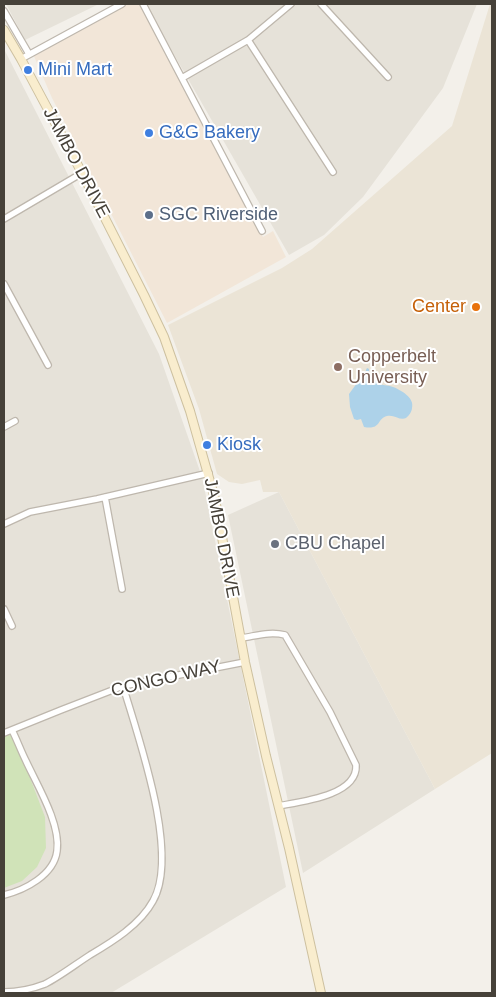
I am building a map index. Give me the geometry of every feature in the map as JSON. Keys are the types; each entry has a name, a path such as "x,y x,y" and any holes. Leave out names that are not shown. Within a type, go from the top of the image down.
{"main road":[{"name":"JAMBO DRIVE","path":"4,30 82,173 164,337 190,411 215,499 246,662 321,993"}],"street":[{"path":"21,59 122,4"},
{"path":"143,4 262,231"},
{"path":"182,78 248,40 291,4"},
{"path":"322,4 388,77"},
{"path":"4,11 29,54"},
{"path":"248,40 333,172"},
{"path":"4,219 82,173"},
{"path":"4,284 48,365"},
{"path":"4,427 15,421"},
{"path":"4,524 30,512 209,473"},
{"path":"105,497 122,589"},
{"path":"4,609 12,626"},
{"path":"241,638 269,633 285,635 330,712 356,765 354,776 343,788 319,798 278,806"},
{"name":"CONGO WAY","path":"4,733 123,686 246,662"},
{"path":"4,992 16,992 45,983 99,950 129,929 154,900 160,883 162,867 161,835 151,782 123,686"},
{"path":"4,895 16,892 40,878 49,868 57,851 55,830 47,804 12,730"}],"shaded area":[{"path":"6,4 99,4 25,40"},
{"path":"124,4 141,4 263,237 273,231 286,257 167,323 52,98 33,54"},
{"path":"145,4 477,4 443,88 363,197 324,235 289,255"},
{"name":"Copperbelt University","path":"490,4 492,4 492,753 435,789 279,492 263,492 260,480 242,484 229,482 217,474 199,409 168,325 282,268 312,249 452,126"},
{"path":"4,49 159,354 202,477 286,887 111,993 4,993"},
{"path":"279,492 435,789 303,873 228,515"}],"green space":[{"path":"12,731 45,817 46,848 37,867 22,881 4,888 4,735"}],"water":[{"path":"367,368 377,384 396,388 409,398 412,409 407,417 401,419 387,416 381,419 376,426 370,428 364,427 361,419 354,419 350,407 349,394 360,379 365,376"}],"place":[{"name":"Mini Mart","path":"28,70"},
{"name":"G&G Bakery","path":"149,133"},
{"name":"SGC Riverside","path":"149,215"},
{"name":"Center","path":"476,307"},
{"name":"Copperbelt University","path":"338,367"},
{"name":"Kiosk","path":"207,445"},
{"name":"CBU Chapel","path":"275,544"}]}
